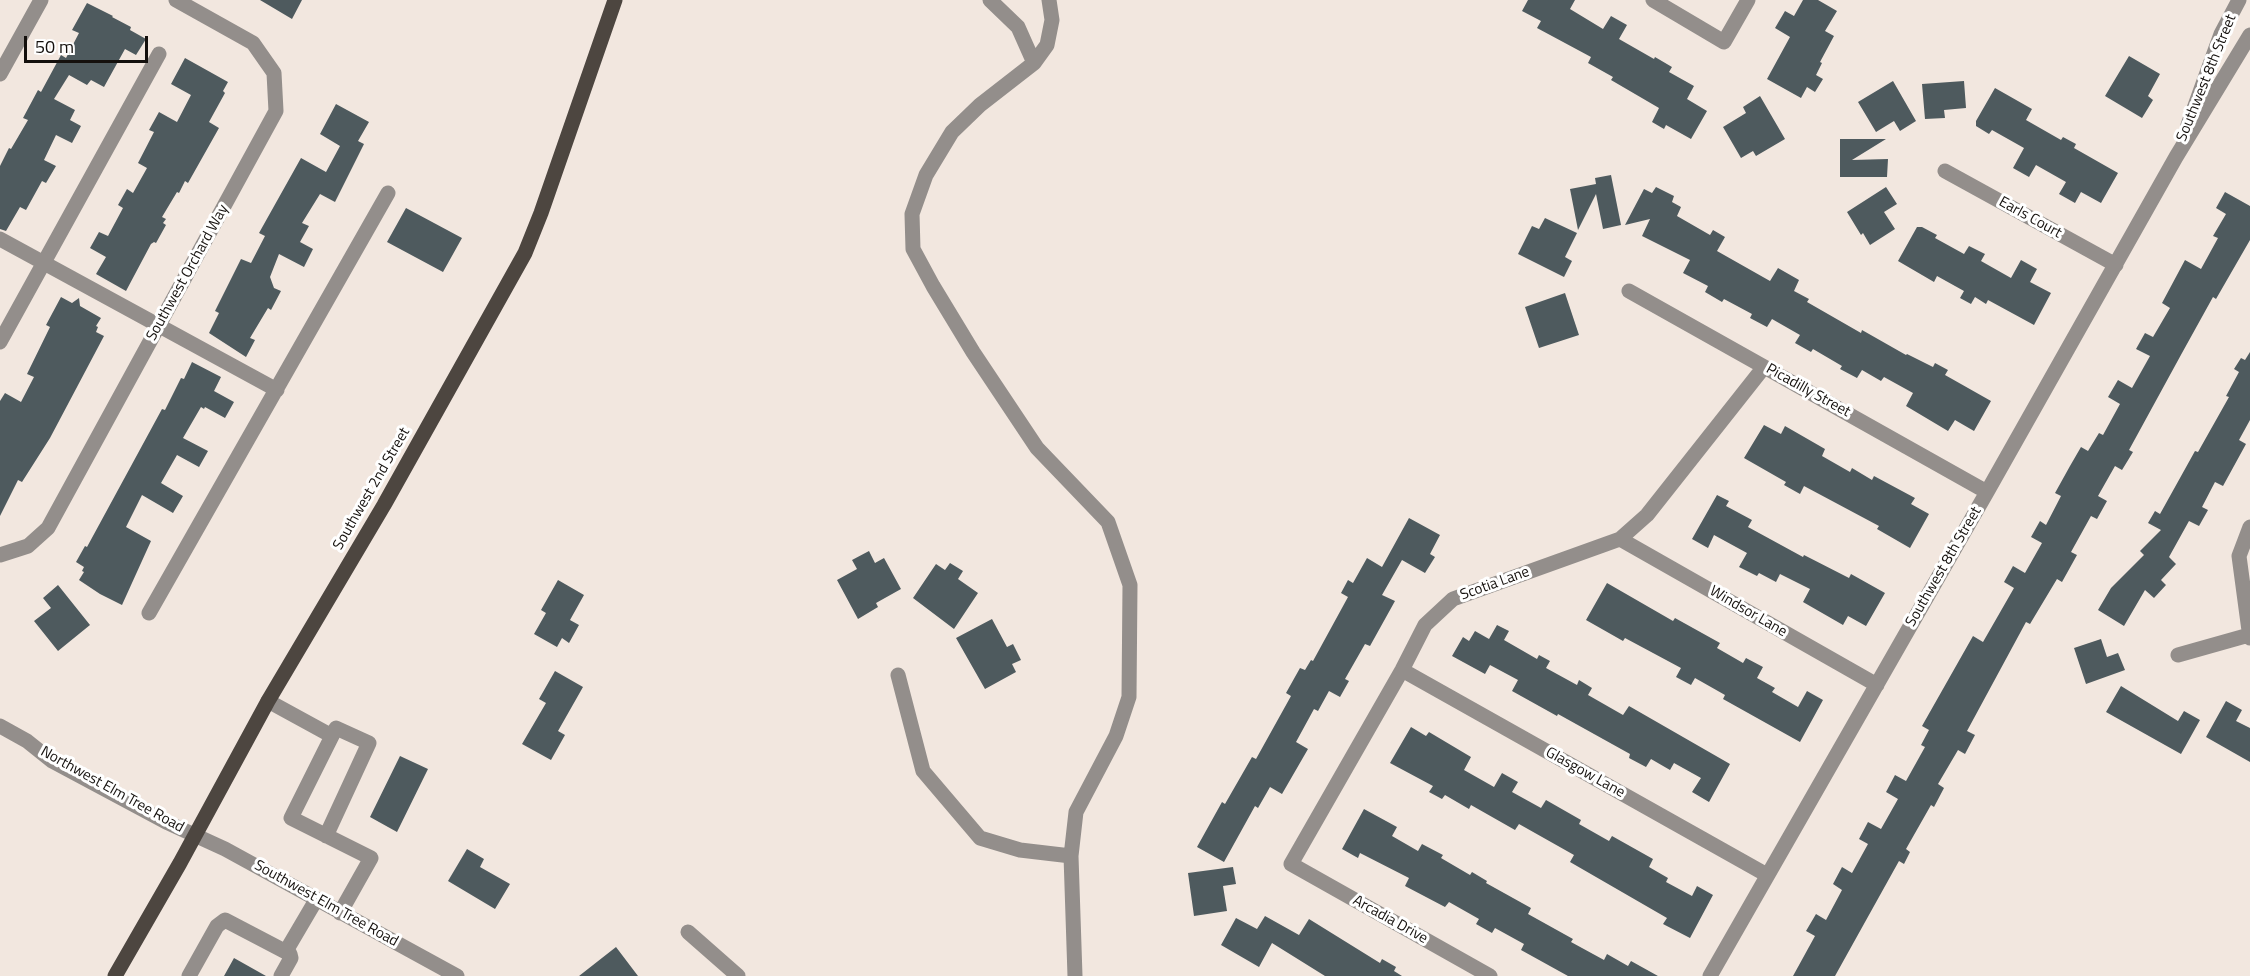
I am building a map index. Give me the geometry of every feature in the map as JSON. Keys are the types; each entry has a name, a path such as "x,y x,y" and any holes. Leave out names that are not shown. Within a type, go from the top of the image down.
{"main road":[{"name":"Southwest 2nd Street","path":"115,976 268,701 384,506 525,253 542,213 615,0"}],"street":[{"path":"0,74 41,0"},
{"name":"Southwest Orchard Way","path":"0,555 28,546 48,528 276,111 274,73 253,44 176,0"},
{"path":"990,0 1018,27 1034,63"},
{"path":"1048,0 1052,20 1047,45 1034,63 980,105 952,132 926,175 912,214 913,249 933,286 973,352 1037,448 1108,522 1130,585 1130,697 1116,736 1076,812 1071,856 1075,976"},
{"path":"1653,0 1724,42 1748,0"},
{"name":"Southwest 8th Street","path":"2176,157 2221,34 2239,0"},
{"name":"Southwest 8th Street","path":"1710,976 2176,157 2250,35"},
{"path":"0,342 159,54"},
{"name":"Earls Court","path":"1945,171 2115,265"},
{"path":"149,613 388,193"},
{"path":"0,239 277,390"},
{"name":"Picadilly Street","path":"1629,291 1987,492"},
{"name":"Scotia Lane","path":"1291,864 1402,670 1425,625 1453,599 1620,539 1647,515 1764,366"},
{"path":"2178,655 2250,637 2240,556 2250,527"},
{"name":"Windsor Lane","path":"1620,539 1877,686"},
{"name":"Glasgow Lane","path":"1402,670 1767,875"},
{"path":"898,675 923,771 980,838 1020,850 1071,856"},
{"path":"268,701 332,736"},
{"name":"Northwest Elm Tree Road","path":"0,726 27,741 52,760 194,835"},
{"path":"326,836 369,743 336,728 291,819 371,858 340,913"},
{"name":"Southwest Elm Tree Road","path":"194,835 225,849 457,976"},
{"name":"Arcadia Drive","path":"1291,864 1490,976"},
{"path":"286,951 316,900"},
{"path":"189,976 217,926 225,920 286,951 291,958 281,976"},
{"path":"688,932 738,976"}],"building":[{"path":"260,0 302,0 292,19"},
{"path":"1528,0 1575,0 1570,9 1603,29 1611,16 1627,25 1619,39 1672,67 1669,72 1694,86 1687,99 1707,111 1691,139 1666,125 1664,129 1652,122 1659,108 1611,80 1613,77 1588,63 1591,57 1537,28 1541,21 1522,11"},
{"path":"1803,0 1818,0 1837,11 1825,31 1834,36 1820,62 1822,63 1816,75 1823,79 1815,92 1807,87 1801,98 1767,79 1790,37 1775,28 1785,11 1794,16"},
{"path":"87,3 113,16 146,39 136,55 125,49 104,87 91,80 87,85 69,75 54,99 75,110 70,120 81,126 72,143 56,135 44,160 56,166 46,183 42,181 26,210 20,207 6,231 0,229 0,166 28,120 23,118 38,90 41,92 61,55 66,58 79,33 72,30"},
{"path":"2129,56 2160,74 2148,96 2153,100 2142,118 2105,96"},
{"path":"185,58 228,82 223,91 225,93 209,122 219,128 188,183 185,181 162,217 166,219 163,223 166,225 156,243 151,244 126,291 96,274 106,257 90,248 99,232 108,236 123,208 118,205 127,189 133,193 147,168 138,163 154,132 149,130 159,112 177,122 191,95 171,84"},
{"path":"1893,81 1916,121 1900,131 1894,121 1876,132 1858,102"},
{"path":"1964,81 1966,108 1944,110 1945,118 1925,119 1922,84"},
{"path":"1995,88 2032,109 2026,120 2061,140 2063,137 2076,144 2074,148 2118,173 2101,203 2081,192 2075,203 2059,194 2066,182 2036,165 2029,177 2013,168 2024,148 1992,130 1989,134 1976,126 1976,121"},
{"path":"1760,96 1785,139 1756,156 1753,151 1741,158 1723,127 1746,113 1743,107"},
{"path":"336,104 369,122 358,141 364,144 335,202 320,194 302,223 309,226 300,242 313,249 304,267 279,254 270,277 274,288 281,291 271,310 268,308 250,338 255,340 246,357 209,333 219,313 215,311 241,259 251,263 265,236 259,233 301,158 326,172 340,146 320,134"},
{"path":"1840,139 1886,139 1852,160 1888,159 1887,177 1840,177"},
{"path":"1611,175 1621,225 1603,229 1596,194 1578,230 1570,189 1596,184 1595,178"},
{"path":"1656,187 1674,196 1672,202 1681,207 1677,216 1710,235 1713,230 1725,237 1717,251 1770,281 1778,268 1799,280 1794,291 1809,299 1807,302 1861,333 1862,330 1906,355 1933,367 1935,363 1948,370 1945,375 1991,401 1974,431 1955,420 1948,431 1906,406 1913,393 1884,377 1881,381 1862,370 1857,378 1840,369 1842,366 1813,349 1811,352 1795,343 1800,335 1772,319 1767,327 1750,318 1752,314 1724,299 1722,302 1705,292 1708,286 1683,273 1690,260 1642,236 1650,219 1625,225 1644,189 1652,193"},
{"path":"1886,187 1897,204 1884,212 1895,229 1870,245 1847,212"},
{"path":"2225,192 2250,206 2250,240 2216,299 2213,297 2182,353 2129,450 2133,452 2122,470 2115,466 2098,496 2107,501 2097,519 2091,516 2071,552 2077,555 2062,582 2057,579 2030,624 2026,622 1967,731 1975,735 1965,754 1958,750 1938,784 1944,788 1934,807 1931,805 1906,849 1910,852 1904,864 1899,861 1835,976 1793,976 1815,936 1806,931 1816,914 1826,920 1842,890 1833,884 1842,867 1852,873 1868,844 1859,839 1868,822 1881,829 1898,799 1886,792 1895,775 1906,781 1925,747 1921,745 1929,730 1922,726 1973,636 1983,642 2014,588 2004,582 2013,566 2025,573 2042,543 2031,537 2040,521 2046,525 2061,496 2055,493 2070,466 2081,447 2088,451 2099,433 2103,435 2120,404 2108,397 2118,380 2132,388 2150,356 2136,349 2145,333 2153,337 2170,308 2162,303 2185,260 2201,269 2218,238 2213,236 2226,214 2216,208"},
{"path":"406,208 462,238 443,272 387,242"},
{"path":"1545,218 1577,233 1565,257 1572,261 1564,277 1518,254 1532,226 1539,229"},
{"path":"1917,227 1922,227 1937,235 1935,238 1964,254 1969,246 1985,254 1981,261 2011,278 2021,260 2037,269 2030,282 2051,293 2034,325 1988,300 1986,304 1975,297 1971,304 1960,298 1964,291 1937,276 1934,282 1898,261"},
{"path":"1565,293 1579,335 1539,348 1525,307"},
{"path":"61,297 72,303 79,298 80,306 101,318 96,326 98,327 96,332 104,336 50,438 22,482 18,480 0,516 0,401 5,393 21,402 34,377 27,374 50,327 46,325"},
{"path":"2250,352 2250,420 2239,440 2246,444 2223,486 2215,482 2202,507 2208,510 2199,526 2189,521 2169,557 2176,564 2161,580 2166,585 2154,598 2145,590 2124,626 2098,610 2111,588 2144,555 2140,551 2161,530 2148,523 2155,511 2160,514 2195,451 2198,452 2229,397 2226,396 2239,372 2234,369 2241,358 2245,360"},
{"path":"192,362 221,377 214,391 234,402 225,418 201,407 183,438 208,451 199,467 177,455 161,483 183,496 173,513 142,495 126,527 151,541 122,605 79,580 84,567 76,562 85,546 87,547 162,409 165,410"},
{"path":"1764,425 1781,434 1785,426 1825,449 1822,456 1850,472 1852,468 1872,480 1874,476 1915,498 1911,504 1929,514 1910,548 1877,529 1879,526 1804,486 1800,494 1784,485 1786,482 1744,458"},
{"path":"1717,495 1729,501 1726,506 1752,520 1748,527 1803,557 1804,555 1849,578 1851,574 1885,593 1866,626 1848,616 1843,625 1803,602 1810,589 1780,574 1776,582 1759,573 1757,576 1739,567 1747,553 1714,535 1708,548 1692,539"},
{"path":"1409,518 1440,535 1430,554 1435,557 1425,573 1402,560 1382,595 1395,601 1370,646 1365,644 1345,679 1349,681 1340,697 1329,691 1318,711 1314,709 1296,742 1308,749 1282,794 1270,787 1258,808 1255,806 1224,862 1197,847 1222,802 1225,804 1252,757 1256,759 1291,696 1286,693 1300,668 1305,670 1311,660 1313,661 1348,597 1341,593 1348,580 1353,583 1367,558 1382,567"},
{"path":"869,551 875,563 884,558 901,589 876,603 878,607 858,619 837,580 857,569 852,560"},
{"path":"950,563 963,571 958,579 978,593 954,629 913,598 936,564 945,570"},
{"path":"558,580 584,595 570,620 579,625 569,643 562,638 557,647 534,634 546,613 541,610"},
{"path":"1607,583 1673,621 1675,618 1720,643 1717,648 1743,663 1746,658 1763,667 1757,678 1775,688 1772,692 1798,707 1807,691 1823,700 1800,742 1723,699 1725,695 1695,678 1691,685 1676,677 1681,668 1625,638 1623,641 1586,620"},
{"path":"58,585 90,625 58,651 34,621 51,608 43,598"},
{"path":"992,619 1007,647 1013,644 1021,660 1012,664 1016,672 985,689 956,638"},
{"path":"1497,625 1509,631 1504,640 1537,659 1539,655 1550,661 1546,668 1577,685 1579,680 1592,688 1588,695 1623,715 1629,706 1730,764 1709,802 1692,792 1701,778 1674,763 1670,770 1651,759 1646,767 1629,758 1630,754 1512,691 1518,680 1490,665 1485,674 1452,656 1463,637 1469,641 1475,631 1489,639"},
{"path":"2101,639 2107,657 2118,653 2125,670 2086,684 2074,648"},
{"path":"555,671 583,687 558,731 565,735 551,760 522,744 546,703 539,699"},
{"path":"2121,686 2178,721 2184,711 2200,720 2181,754 2106,712"},
{"path":"2226,701 2242,710 2236,721 2250,728 2250,762 2206,737"},
{"path":"1411,727 1426,736 1429,732 1471,757 1464,770 1494,787 1502,773 1518,782 1512,792 1541,808 1546,800 1581,820 1579,824 1609,841 1612,836 1653,859 1649,867 1668,878 1666,882 1692,896 1697,886 1713,895 1690,938 1663,924 1667,918 1570,862 1574,855 1519,824 1515,830 1471,805 1469,809 1445,795 1442,799 1429,792 1433,786 1390,763"},
{"path":"400,756 428,769 397,832 370,817"},
{"path":"1364,809 1397,827 1392,836 1418,851 1422,844 1443,855 1441,858 1470,875 1472,872 1487,881 1486,883 1531,908 1528,914 1573,939 1571,942 1604,960 1607,954 1628,966 1631,961 1658,976 1568,976 1521,950 1524,944 1495,928 1492,933 1476,924 1479,919 1449,902 1445,907 1405,886 1409,878 1360,853 1358,858 1342,849"},
{"path":"467,849 484,859 480,867 510,884 495,909 448,881"},
{"path":"1233,867 1236,884 1223,886 1227,911 1194,916 1188,873"},
{"path":"1265,916 1299,935 1309,919 1380,963 1382,959 1396,967 1394,971 1402,976 1325,976 1272,943 1259,967 1221,945 1236,918 1257,929"},
{"path":"616,947 638,976 579,976"},
{"path":"234,958 266,976 224,976"}]}
